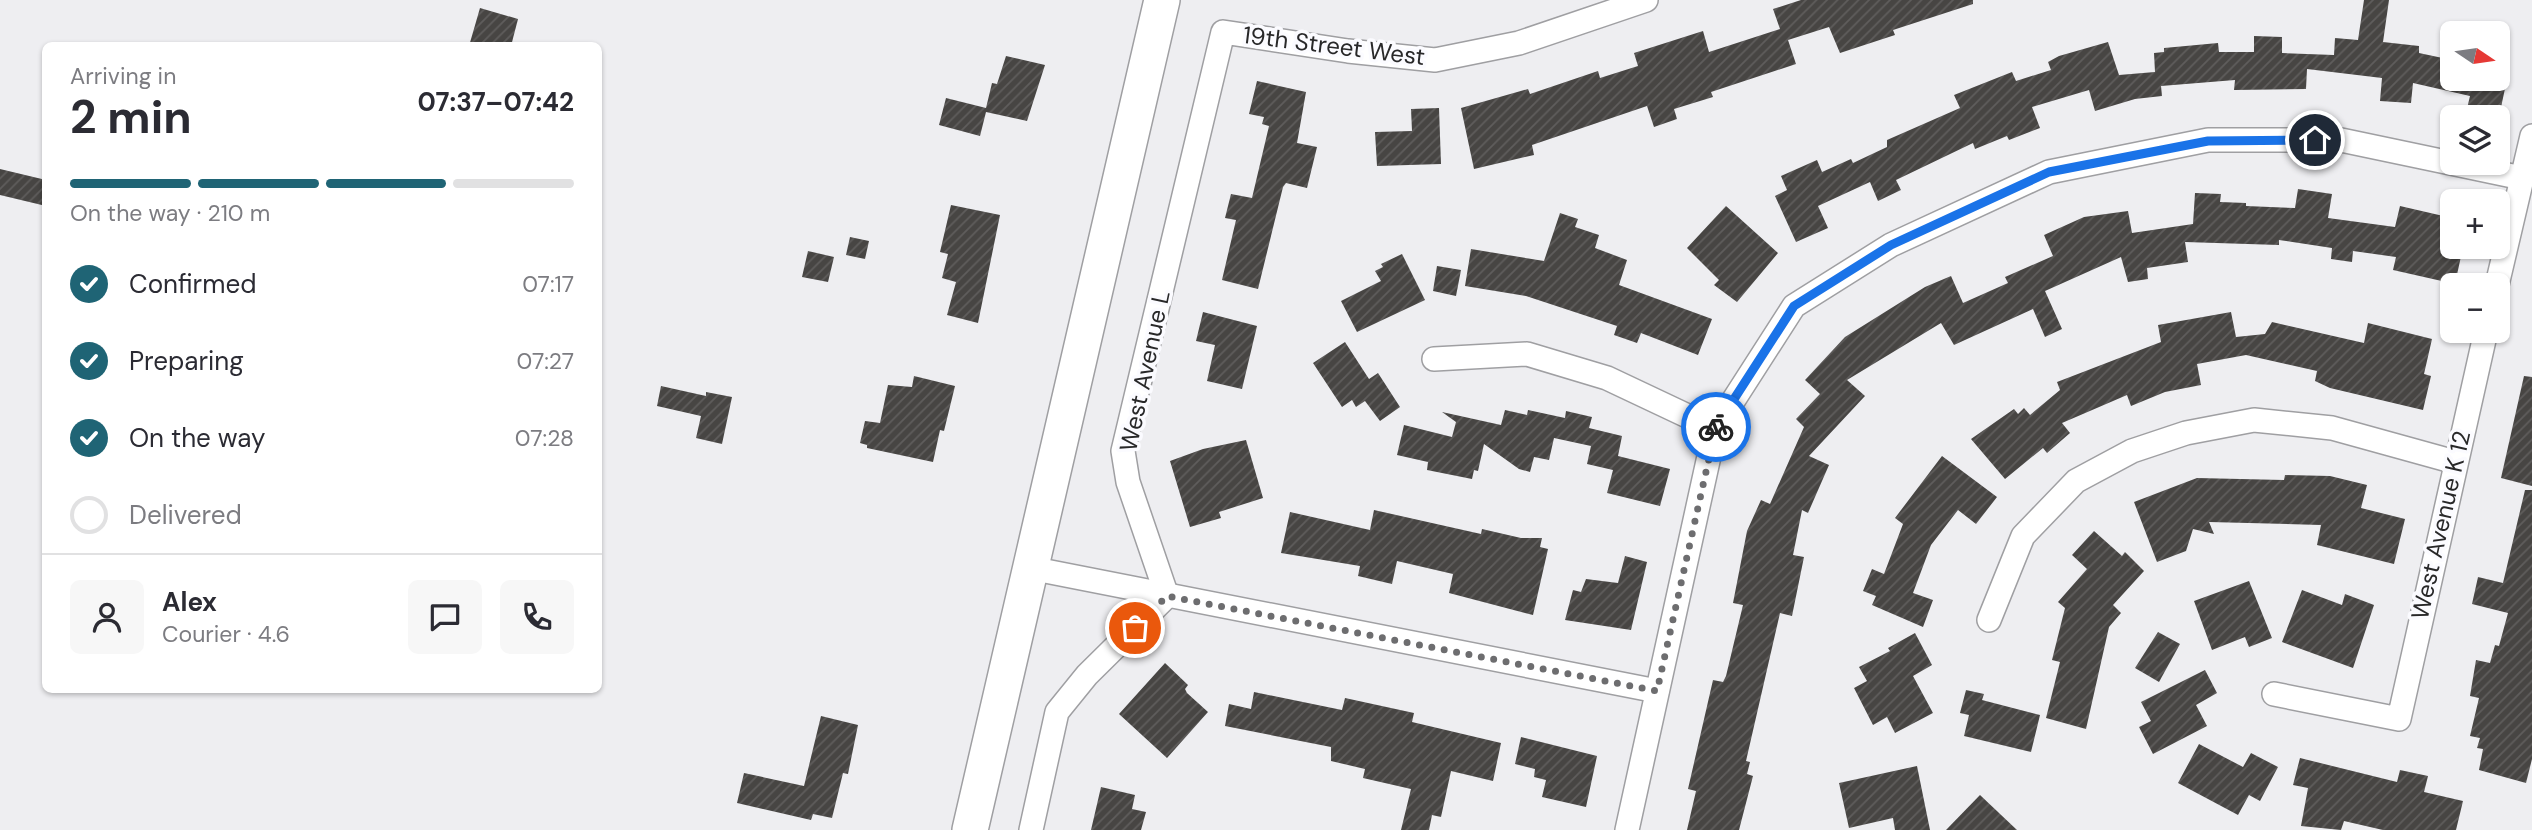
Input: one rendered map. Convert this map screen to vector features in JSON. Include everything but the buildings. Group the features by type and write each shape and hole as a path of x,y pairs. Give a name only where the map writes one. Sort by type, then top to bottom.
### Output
{"main road":[{"path":"970,830 1162,0"}],"street":[{"name":"19th Street West","path":"1223,32 1348,51 1435,60 1520,43 1646,0"},
{"name":"West Avenue L","path":"1167,596 1128,482 1123,451 1223,32"},
{"path":"2500,273 2532,136"},
{"path":"1627,830 1715,429 1794,306 1891,245 2049,172 2208,141 2341,140 2522,178"},
{"name":"West Avenue K 12","path":"2274,694 2399,719 2483,343"},
{"path":"1433,359 1527,354 1607,378 1715,429"},
{"path":"1989,620 2023,536 2076,481 2132,451 2186,433 2254,420 2332,428 2455,462"},
{"path":"1030,568 1657,691"},
{"path":"1031,830 1057,712 1087,676 1167,596"}],"way so far":[{"path":"1135,628 1167,596 1657,691 1716,427"}],"route":[{"path":"1716,427 1794,306 1891,245 2049,172 2208,141 2315,140"}]}
